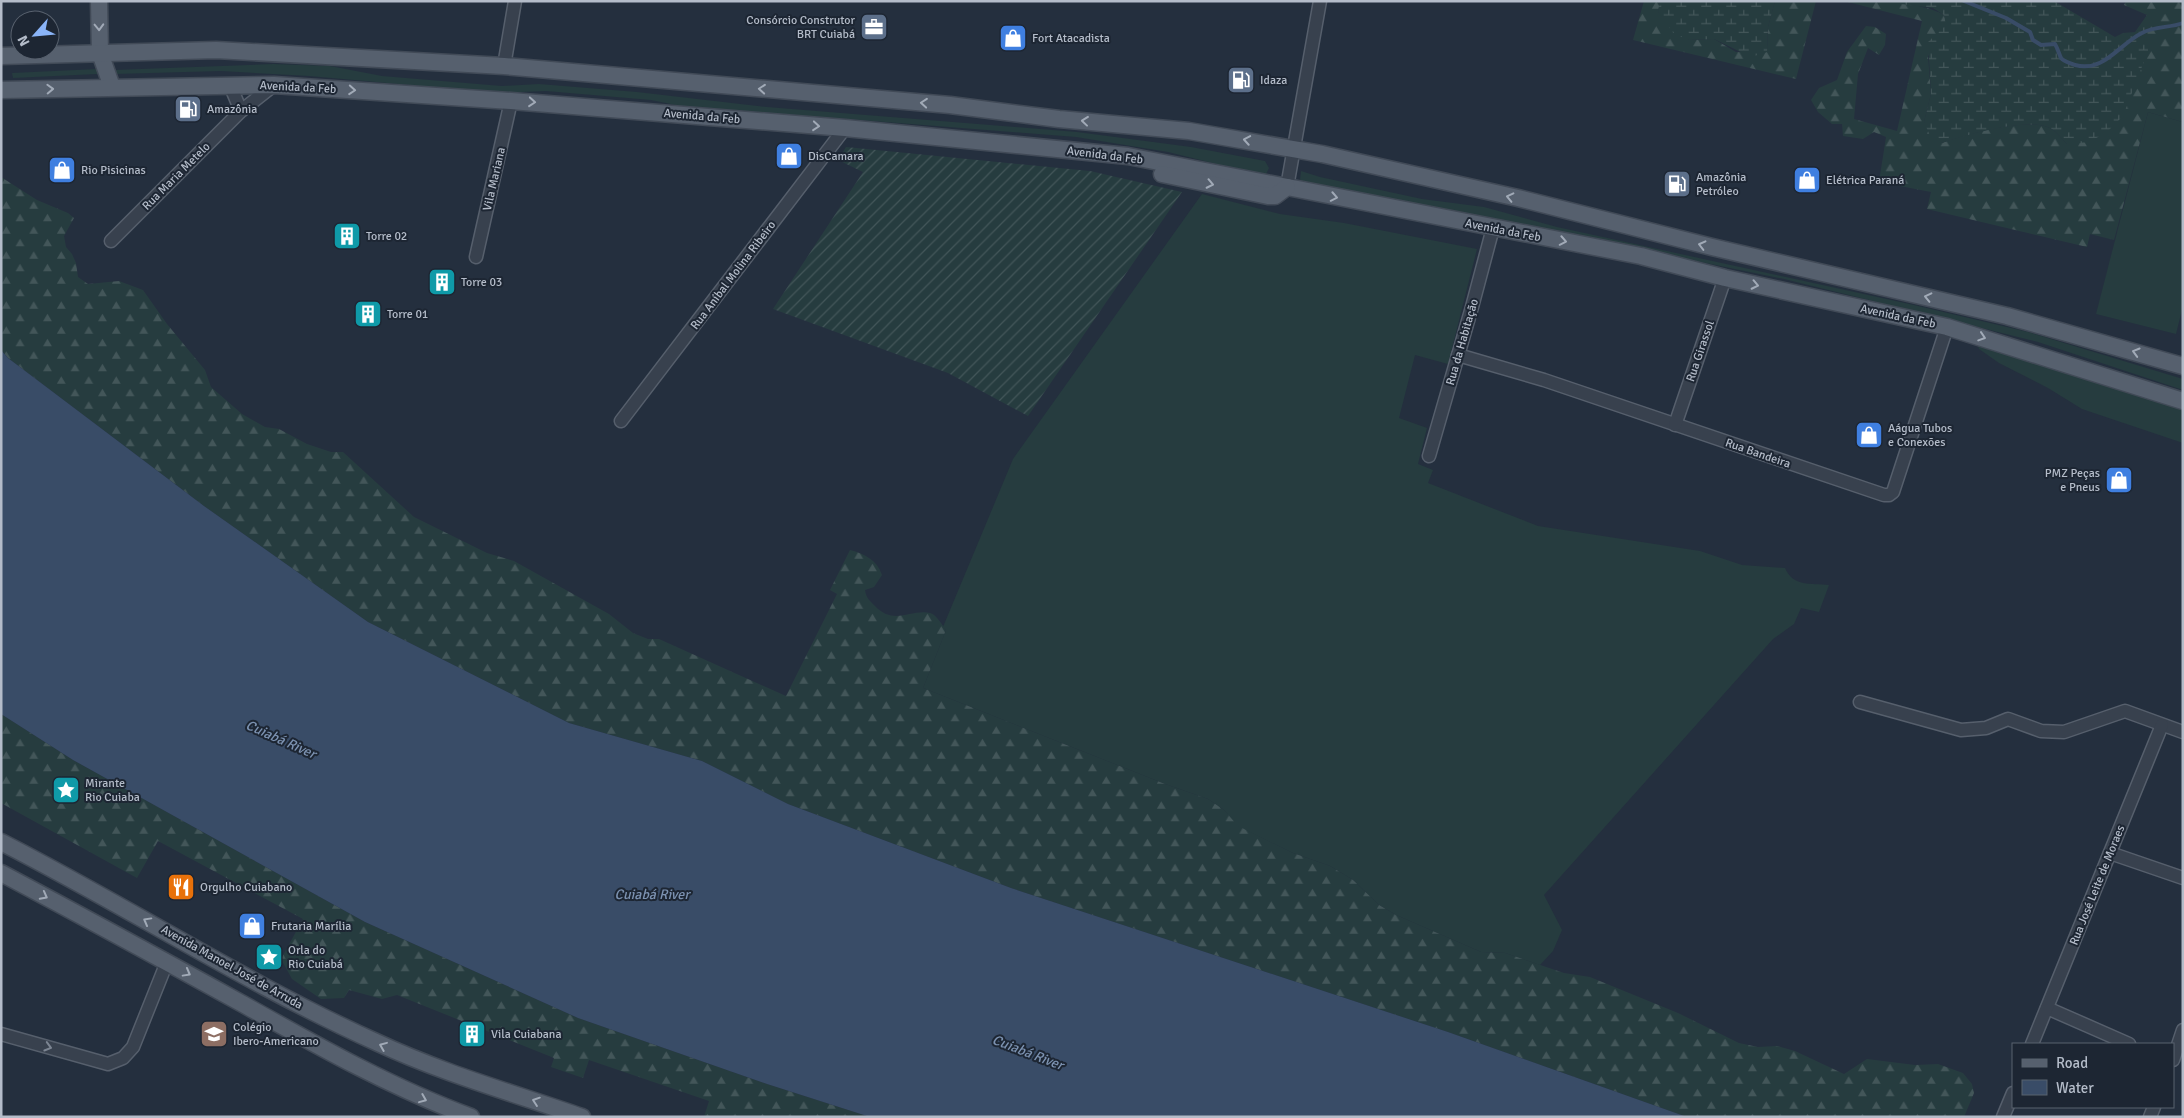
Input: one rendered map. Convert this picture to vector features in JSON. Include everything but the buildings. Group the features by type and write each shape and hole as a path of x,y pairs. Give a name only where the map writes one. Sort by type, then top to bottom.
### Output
{"main road":[{"path":"99,1 100,52 112,87"},
{"name":"Avenida da Feb","path":"4,55 216,50 504,66 950,105 1059,119 1189,130 1295,148 1518,198 1712,247 2007,316 2183,366"},
{"name":"Avenida da Feb","path":"1,90 274,85 511,100 845,128 1077,152 1122,165 1268,196 1275,196 1287,187 1641,256 1725,278 1946,327 2183,401"},
{"name":"Avenida Manoel José de Arruda","path":"1,842 254,981 376,1042 423,1062 582,1117"},
{"path":"1,873 167,962 327,1052 413,1095 471,1117"}],"street":[{"path":"504,66 515,1"},
{"path":"1287,187 1320,1"},
{"path":"230,85 241,111"},
{"name":"Rua Maria Metelo","path":"111,241 241,111 274,85"},
{"name":"Vila Mariana","path":"476,257 511,100"},
{"name":"Rua Aníbal Molina Ribeiro","path":"621,421 845,128"},
{"name":"Rua da Habitação","path":"1429,456 1493,228"},
{"name":"Rua Girassol","path":"1675,425 1725,278"},
{"name":"Rua Bandeira","path":"1458,355 1544,380 1884,495 1889,495 1893,492 1946,327"},
{"path":"1860,702 1961,730 1986,728 2008,719 2040,731 2064,732 2126,711 2183,732"},
{"name":"Rua José Leite de Moraes","path":"2032,1043 2162,725"},
{"path":"2110,853 2183,878"},
{"path":"1,1034 108,1064 123,1058 133,1047 167,962"},
{"path":"2047,1008 2127,1043"},
{"path":"2174,1058 2183,1030"},
{"path":"2003,1117 2012,1095"}],"green space":[{"path":"1644,1 1660,1 1658,12 1689,40 1714,39 1736,52 1767,52 1768,27 1775,1 1816,1 1796,79 1633,40"},
{"path":"1660,1 1775,1 1768,27 1767,52 1751,57 1714,39 1689,40 1674,34 1658,12"},
{"path":"1844,1 1909,4 1934,10 1944,15 1947,25 1928,56 1931,94 1924,122 1942,143 1980,131 2027,124 2050,128 2067,144 2147,15 2124,5 2126,1 2183,1 2183,122 2148,112 2114,240 2090,234 2087,247 1927,209 1931,192 1879,182 1886,137 1874,132 1863,139 1843,136 1842,124 1832,124 1818,112 1811,100 1819,88 1837,80 1847,52 1866,26 1875,27 1886,34 1885,45 1879,55 1868,48 1858,74 1854,119 1897,131 1922,21"},
{"path":"1877,1 2054,1 2115,37 2123,33 2135,32 2147,15 2148,51 2123,116 2107,132 2089,142 2067,144 2050,128 2040,125 2027,125 1996,128 1942,143 1931,138 1924,122 1931,94 1928,42 1946,25 1944,15 1933,8"},
{"path":"273,64 330,66 382,76 502,86 539,84 637,92 767,107 1077,132 1191,147 1265,161 1269,168 1266,174 1261,175 1168,152 1076,137 681,106 651,100 546,91 499,93 309,76 221,71 115,74 114,70"},
{"path":"97,69 97,74 13,78 12,73"},
{"path":"2148,112 2183,122 2183,306 2176,334 2096,314"},
{"path":"846,147 1090,171 1182,192 1028,416 948,373 773,309 863,172 838,160"},
{"path":"1301,171 1320,177 1422,199 1484,207 1557,227 1914,305 2028,332 2183,379 2183,390 2038,342 1784,279 1343,189 1304,184 1300,180"},
{"path":"1,177 37,200 68,213 74,218 64,236 66,247 76,263 78,277 88,284 119,281 143,290 167,324 205,370 211,387 242,414 265,427 279,429 307,444 331,452 343,452 414,517 487,553 514,561 609,614 633,633 648,639 659,639 786,696 837,594 830,590 850,550 874,562 880,570 882,575 874,587 865,590 870,601 882,612 895,616 923,612 930,613 937,618 946,630 923,688 1165,784 1208,799 1224,810 1238,826 1293,853 1330,866 1353,880 1379,905 1396,915 1481,952 1505,953 1564,973 1590,977 1678,1013 1739,1043 1758,1047 1777,1046 1795,1051 1844,1074 1867,1059 1915,1065 1938,1064 1963,1073 1972,1084 1974,1093 1964,1117 1687,1117 1448,1032 1011,888 788,804 702,761 569,723 368,622 204,506 8,358 1,350"},
{"path":"1202,194 1280,214 1344,223 1477,249 1448,364 1415,355 1399,418 1427,428 1418,464 1433,470 1428,483 1538,526 1700,551 1742,565 1785,568 1788,574 1803,583 1829,585 1819,612 1801,608 1794,624 1773,639 1544,895 1562,930 1553,951 1540,965 1505,953 1481,952 1396,915 1379,905 1353,880 1330,866 1293,853 1237,826 1224,810 1208,799 1165,784 923,688 946,630 943,627 1013,459"},
{"path":"1977,343 2183,409 2183,443 2082,409 2048,388 1999,363 1979,349"},
{"path":"1,714 73,760 365,922 578,1018 767,1084 870,1117 704,1117 709,1101 589,1060 583,1078 551,1067 554,1058 397,995 382,999 349,990 344,998 321,999 292,979 281,959 303,919 158,841 137,878 1,803"}],"water":[{"name":"Cuiabá River","path":"1,350 8,358 204,506 368,622 569,723 702,761 788,804 1011,888 1448,1032 1687,1117 870,1117 767,1084 578,1018 365,922 73,760 1,714"}],"waterway":[{"path":"1964,1 2006,18 2030,32 2033,40 2041,45 2055,44 2061,58 2075,65 2094,65 2111,56 2134,38 2147,31 2183,23"}],"place":[{"name":"Consórcio Construtor BRT Cuiabá","path":"874,27"},
{"name":"Fort Atacadista","path":"1013,38"},
{"name":"Idaza","path":"1241,80"},
{"name":"Amazônia","path":"188,109"},
{"name":"DisCamara","path":"789,156"},
{"name":"Rio Pisicinas","path":"62,170"},
{"name":"Elétrica Paraná","path":"1807,180"},
{"name":"Amazônia Petróleo","path":"1677,184"},
{"name":"Torre 02","path":"347,236"},
{"name":"Torre 03","path":"442,282"},
{"name":"Torre 01","path":"368,314"},
{"name":"Aágua Tubos e Conexões","path":"1869,435"},
{"name":"PMZ Peças e Pneus","path":"2119,480"},
{"name":"Mirante Rio Cuiaba","path":"66,790"},
{"name":"Orgulho Cuiabano","path":"181,887"},
{"name":"Frutaria Marília","path":"252,926"},
{"name":"Orla do Rio Cuiabá","path":"269,957"},
{"name":"Colégio Ibero-Americano","path":"214,1034"},
{"name":"Vila Cuiabana","path":"472,1034"}]}
